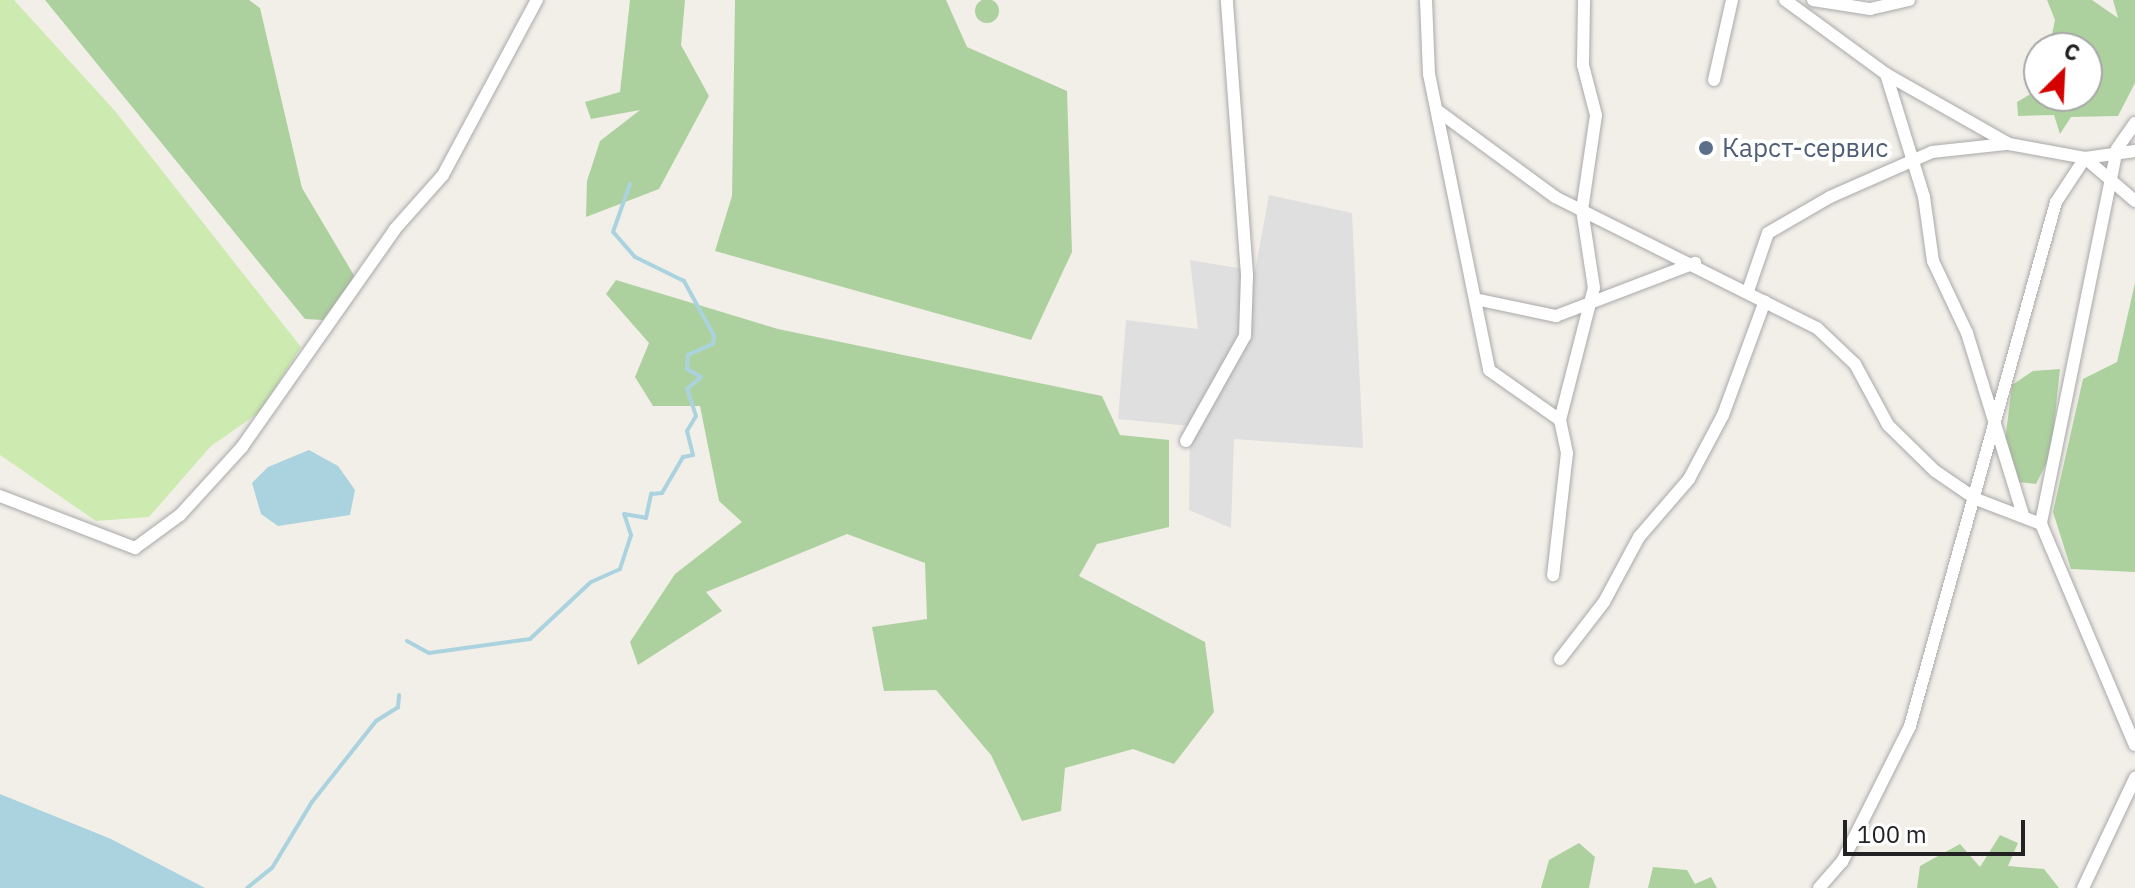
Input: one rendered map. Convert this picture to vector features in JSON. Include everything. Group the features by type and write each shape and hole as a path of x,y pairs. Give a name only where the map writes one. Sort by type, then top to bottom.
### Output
{"street":[{"path":"0,496 135,548 180,515 242,447 395,229 443,175 537,0"},
{"path":"1186,441 1245,336 1247,275 1227,0"},
{"path":"1426,0 1438,111 1489,370 1560,420"},
{"path":"1553,575 1567,453 1560,420 1594,288 1582,210 1596,115 1583,65 1584,0"},
{"path":"1714,80 1732,0"},
{"path":"1785,0 1886,74 2009,144"},
{"path":"1813,0 1870,9 1909,0"},
{"path":"1886,74 1915,161 1933,261 1967,333 2023,515"},
{"path":"1438,111 1521,176 1582,210 1748,291 1837,344 1888,425 1976,499 2041,524"},
{"path":"2135,123 2117,149 2114,184 2041,524 2135,745"},
{"path":"1748,291 1768,233 1932,152 2009,144 2085,158 2117,149 2135,151"},
{"path":"2085,158 2135,201"},
{"path":"1819,888 1842,862 1910,726 1976,499 2056,202 2085,158"},
{"path":"1475,299 1556,316 1587,308 1634,281 1695,263"},
{"path":"1560,659 1604,602 1639,537 1689,479 1723,415 1765,301"},
{"path":"2083,888 2135,778"}],"shaded area":[{"path":"1269,195 1352,213 1363,448 1234,439 1231,528 1189,510 1190,426 1118,419 1126,320 1198,329 1190,260 1255,271"}],"green space":[{"path":"987,-1 998,6 999,11 992,22 987,23 976,16 975,11 982,0"},
{"path":"0,0 14,0 115,111 301,347 260,412 211,446 149,517 96,521 0,455"},
{"path":"45,0 249,0 260,8 302,188 355,277 323,320 305,319"},
{"path":"630,0 685,0 681,45 709,96 659,189 586,217 587,181 600,141 640,110 591,119 585,102 620,92"},
{"path":"735,0 946,0 967,47 1067,91 1072,252 1031,340 715,251 732,196"},
{"path":"2047,0 2092,0 2118,18 2113,0 2135,0 2135,83 2118,116 2071,117 2060,134 2054,115 2018,116 2017,102 2023,98 2023,112 2103,112 2103,32 2052,32 2055,20"},
{"path":"616,280 778,329 1102,396 1120,435 1169,440 1169,527 1097,544 1079,576 1205,642 1214,712 1174,764 1133,749 1065,768 1061,811 1022,821 991,755 936,690 884,691 872,627 927,619 925,563 847,534 706,592 722,611 638,665 630,642 675,574 742,522 719,501 700,406 653,406 635,377 649,343 606,294"},
{"path":"2135,283 2135,572 2071,569 2053,512 2083,379 2117,362"},
{"path":"2060,369 2051,454 2036,484 2018,482 2005,441 2012,385 2033,371"},
{"path":"2000,835 2018,843 2008,866 2044,869 2059,888 1917,888 1920,866 1960,844 1980,867"},
{"path":"1579,843 1595,857 1589,888 1541,888 1549,860"},
{"path":"1653,867 1687,870 1695,884 1711,877 1717,888 1648,888"}],"water":[{"path":"309,450 338,466 355,490 350,515 278,526 261,514 252,483 268,467"},
{"path":"0,794 111,839 205,888 0,888"}],"waterway":[{"path":"407,641 429,653 530,639 591,582 620,569 631,535 624,514 646,518 651,494 662,493 683,457 693,455 687,431 696,416 687,389 701,377 687,369 688,355 713,344 714,336 684,281 635,257 613,232 630,184"},
{"path":"247,888 272,868 312,802 376,721 398,707 399,695"}],"place":[{"name":"Карст-сервис","path":"1706,148"}]}
